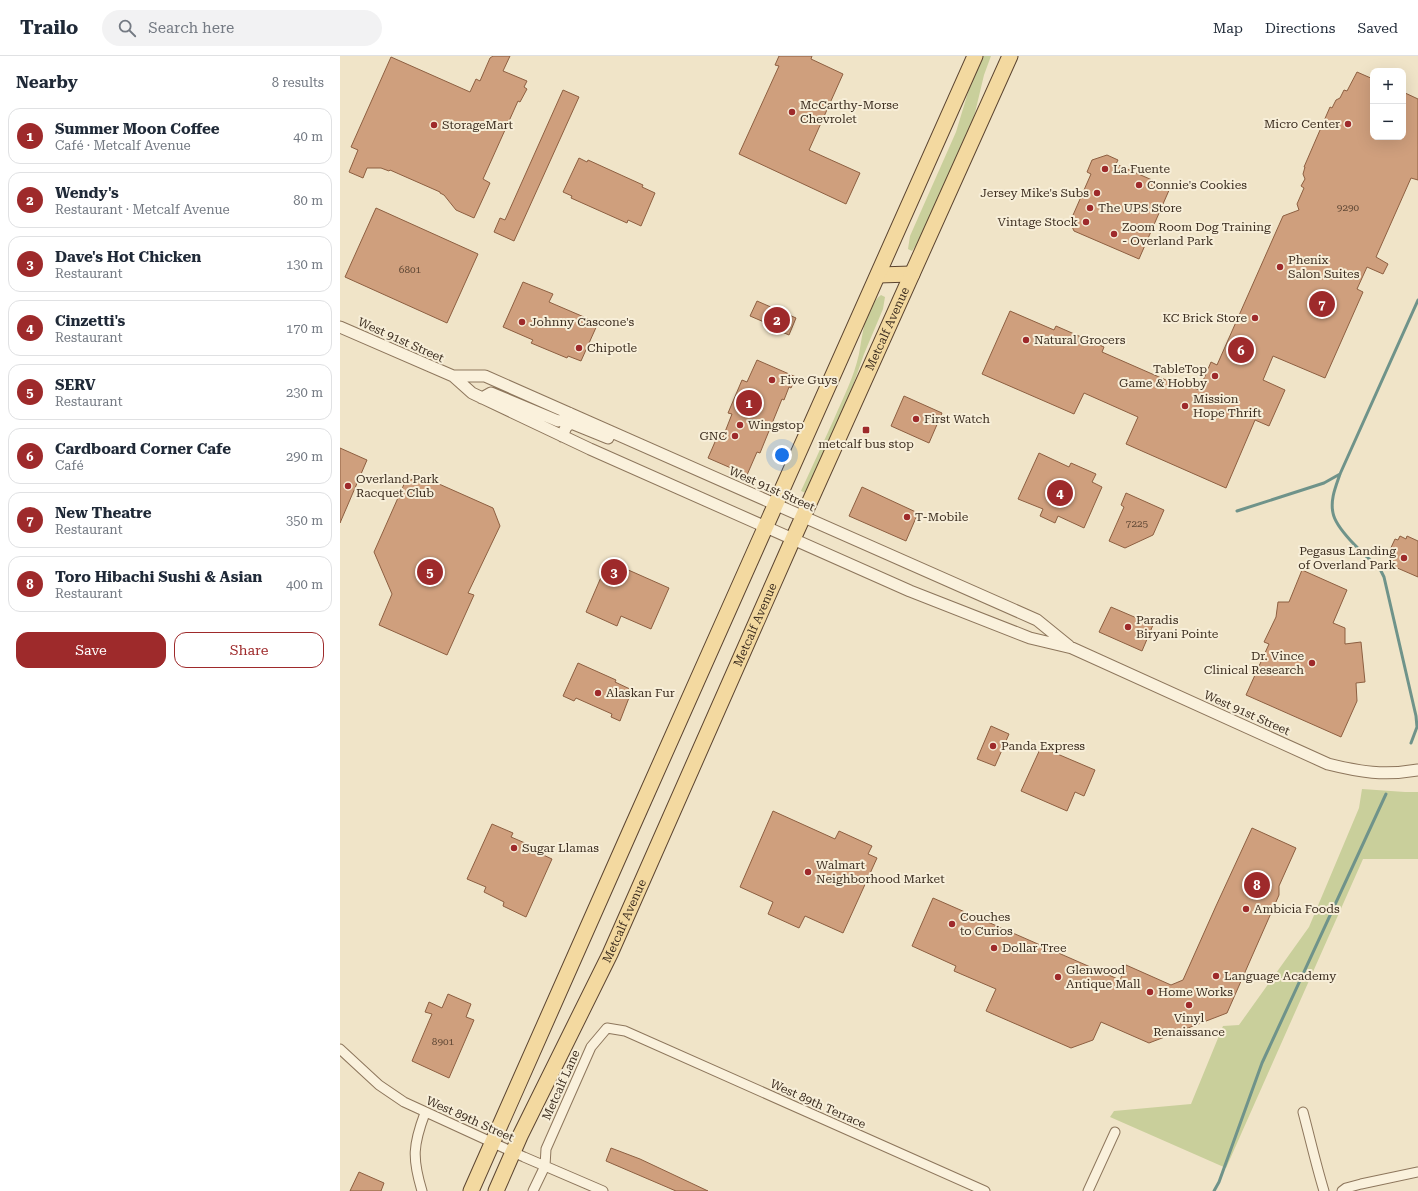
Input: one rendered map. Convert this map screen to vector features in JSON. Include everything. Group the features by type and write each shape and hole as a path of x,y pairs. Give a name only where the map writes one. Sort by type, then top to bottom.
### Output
{"main road":[{"path":"472,1191 492,1142 975,56"},
{"name":"Metcalf Avenue","path":"496,1191 513,1152 610,954 793,539 1010,56"},
{"path":"878,275 912,274"},
{"path":"878,275 905,288"}],"street":[{"name":"West 91st Street","path":"340,327 453,376 472,393 562,436 910,591 1030,638 1072,648 1328,764 1353,770 1378,773 1418,770"},
{"name":"West 91st Street","path":"453,376 485,376 747,491 775,505 1038,620 1072,648"},
{"path":"482,398 491,393 558,421 566,420 569,413"},
{"path":"562,436 566,427 571,423 615,442 632,441"},
{"name":"Metcalf Lane","path":"533,1191 545,1166 546,1149 591,1047 607,1028 625,1031 642,1038"},
{"name":"West 89th Terrace","path":"642,1038 985,1191"},
{"name":"West 89th Street","path":"340,1049 379,1085 404,1102 425,1113 604,1191"},
{"path":"1303,1112 1324,1191"},
{"path":"422,1191 415,1162 415,1144 425,1113"},
{"path":"1088,1191 1115,1132"},
{"path":"1342,1191 1346,1188 1361,1184 1418,1172"}],"green space":[{"path":"983,56 991,56 984,75 974,117 919,241 912,251 908,249 910,236 956,132 969,89"},
{"path":"881,295 885,297 883,309 864,354 843,414 806,493 801,491 845,395 854,371 868,314 875,300"},
{"path":"1362,789 1418,792 1418,859 1363,859 1226,1168 1110,1117 1114,1111 1191,1104 1223,1026 1239,1025 1309,927 1359,808"}],"building":[{"name":"StorageMart","path":"493,56 510,56 503,71 527,81 524,87 527,89 520,102 518,101 483,179 490,183 474,218 456,210 440,192 390,170 381,168 367,168 363,178 349,172 358,150 351,147 391,57 470,92 476,79 480,81 490,58"},
{"name":"McCarthy-Morse Chevrolet","path":"779,56 812,56 811,59 843,74 809,150 860,173 846,204 739,154 779,66 775,65"},
{"path":"1357,72 1370,78 1370,140 1406,140 1406,93 1418,99 1418,180 1411,178 1376,257 1388,264 1383,274 1367,267 1357,289 1363,292 1325,378 1273,356 1263,380 1285,390 1269,426 1255,420 1226,488 1126,444 1138,417 1084,393 1074,414 982,374 1010,311 1054,330 1056,326 1104,347 1102,352 1175,384 1177,380 1199,390 1211,362 1217,365 1283,216 1299,210 1297,204 1304,188 1301,186 1305,179 1303,174 1304,167 1330,107 1332,108 1344,90 1347,91"},
{"name":"StorageMart","path":"563,90 579,97 514,241 494,232 500,218 505,220"},
{"path":"1107,155 1118,160 1116,164 1170,188 1139,259 1074,231 1070,222 1091,174 1087,172 1092,160"},
{"path":"579,158 587,162 588,160 643,185 642,187 655,193 641,226 628,220 627,223 571,198 572,196 563,192"},
{"path":"376,208 478,254 447,323 345,277"},
{"path":"523,282 553,294 549,302 598,323 581,361 568,356 567,358 531,343 533,340 503,327"},
{"path":"757,301 796,318 789,335 763,324 764,322 750,316"},
{"path":"757,360 796,377 791,388 789,387 784,400 782,399 760,453 757,452 747,475 708,458 718,435 723,437 732,414 728,413 742,380 747,382"},
{"name":"First Watch","path":"904,396 942,413 929,443 891,426"},
{"name":"Overland Park Racquet Club","path":"340,448 367,460 340,523"},
{"path":"1039,453 1069,467 1071,463 1096,474 1092,482 1102,487 1084,528 1058,516 1055,523 1040,516 1043,509 1018,499"},
{"path":"421,476 493,508 500,526 468,593 474,595 447,655 379,625 392,594 374,552 405,482"},
{"path":"862,487 918,513 906,541 849,516"},
{"path":"1126,493 1164,510 1153,535 1125,548 1109,541 1124,507 1121,505"},
{"name":"Pegasus Landing of Overland Park","path":"1400,536 1406,539 1407,536 1418,541 1418,577 1395,567 1396,563 1389,560 1391,556 1388,554 1395,539 1398,540"},
{"path":"608,561 669,588 651,629 621,616 617,626 586,612"},
{"name":"Dr. Vince Clinical Research","path":"1302,570 1347,590 1333,623 1345,628 1345,644 1361,642 1365,682 1356,683 1357,701 1341,737 1246,695 1269,644 1264,642 1276,617 1278,602 1289,602"},
{"path":"1111,607 1153,625 1142,651 1099,632"},
{"name":"Alaskan Fur","path":"578,663 616,680 615,682 632,690 620,721 611,717 612,714 576,698 574,701 563,696"},
{"name":"Panda Express","path":"991,726 1009,734 995,766 977,759"},
{"path":"1041,747 1095,770 1084,796 1075,792 1067,811 1021,791"},
{"name":"Walmart Neighborhood Market","path":"773,811 835,839 839,831 872,846 868,854 877,858 843,933 805,916 799,928 768,914 773,902 740,887"},
{"path":"492,824 513,833 511,837 532,846 530,849 552,859 526,917 503,906 504,902 484,892 486,887 467,879"},
{"path":"1252,828 1296,848 1279,886 1279,895 1227,1013 1149,1043 1101,1022 1093,1040 1071,1048 986,1011 996,989 954,971 956,966 912,946 933,898 1120,980 1126,965 1171,985 1183,980"},
{"path":"448,994 471,1004 466,1017 474,1020 449,1078 412,1061 432,1014 425,1012 429,1002 442,1008"},
{"path":"611,1148 640,1159 708,1191 676,1191 606,1161"},
{"path":"359,1172 384,1183 381,1191 350,1191"}],"waterway":[{"path":"1411,743 1417,727 1416,716 1384,577 1380,569 1353,543 1335,520 1332,503 1340,474 1418,300"},
{"path":"1237,511 1324,483 1340,474"},
{"path":"1214,1191 1219,1182 1262,1063 1386,794"}],"place":[{"name":"McCarthy-Morse Chevrolet","path":"792,112"},
{"name":"Micro Center","path":"1348,124"},
{"name":"StorageMart","path":"434,125"},
{"name":"La Fuente","path":"1105,169"},
{"name":"Connie's Cookies","path":"1139,185"},
{"name":"Jersey Mike's Subs","path":"1097,193"},
{"name":"The UPS Store","path":"1090,208"},
{"name":"Vintage Stock","path":"1086,222"},
{"name":"Zoom Room Dog Training - Overland Park","path":"1114,234"},
{"name":"Phenix Salon Suites","path":"1280,267"},
{"name":"New Theatre","path":"1322,304"},
{"name":"KC Brick Store","path":"1255,318"},
{"name":"Wendy's","path":"777,320"},
{"name":"Johnny Cascone's","path":"522,322"},
{"name":"Natural Grocers","path":"1026,340"},
{"name":"Chipotle","path":"579,348"},
{"name":"Cardboard Corner Cafe","path":"1241,350"},
{"name":"TableTop Game & Hobby","path":"1215,376"},
{"name":"Five Guys","path":"772,380"},
{"name":"Summer Moon Coffee","path":"749,403"},
{"name":"Mission Hope Thrift","path":"1185,406"},
{"name":"First Watch","path":"916,419"},
{"name":"Wingstop","path":"740,425"},
{"name":"metcalf bus stop","path":"866,430"},
{"name":"GNC","path":"735,436"},
{"name":"Overland Park Racquet Club","path":"348,486"},
{"name":"Cinzetti's","path":"1060,493"},
{"name":"T-Mobile","path":"907,517"},
{"name":"Pegasus Landing of Overland Park","path":"1404,558"},
{"name":"SERV","path":"430,572"},
{"name":"Dave's Hot Chicken","path":"614,572"},
{"name":"Paradis Biryani Pointe","path":"1128,627"},
{"name":"Dr. Vince Clinical Research","path":"1312,663"},
{"name":"Alaskan Fur","path":"598,693"},
{"name":"Panda Express","path":"993,746"},
{"name":"Sugar Llamas","path":"514,848"},
{"name":"Walmart Neighborhood Market","path":"808,872"},
{"name":"Toro Hibachi Sushi & Asian","path":"1257,885"},
{"name":"Ambicia Foods","path":"1246,909"},
{"name":"Couches to Curios","path":"952,924"},
{"name":"Dollar Tree","path":"994,948"},
{"name":"Language Academy","path":"1216,976"},
{"name":"Glenwood Antique Mall","path":"1058,977"},
{"name":"Home Works","path":"1150,992"},
{"name":"Vinyl Renaissance","path":"1189,1005"}]}
